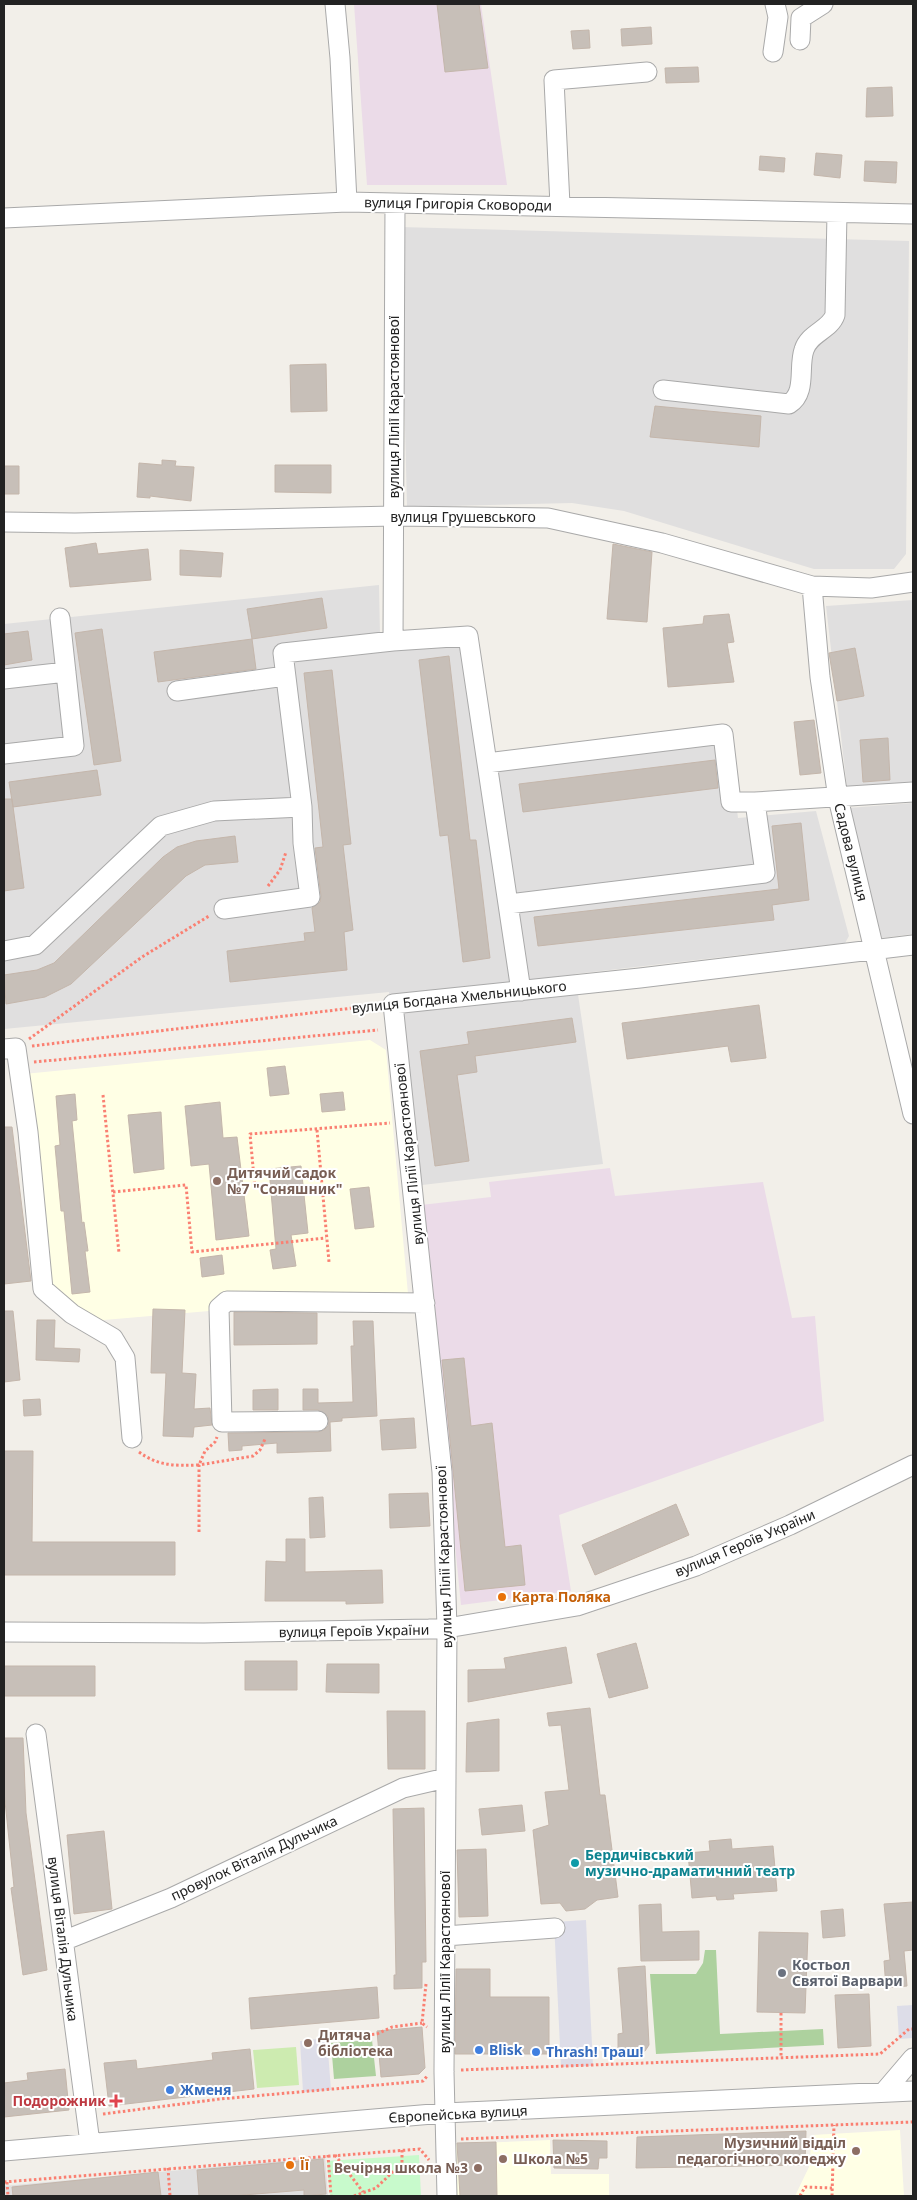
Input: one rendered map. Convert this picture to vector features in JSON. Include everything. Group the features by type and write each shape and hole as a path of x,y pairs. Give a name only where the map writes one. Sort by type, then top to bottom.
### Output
{"street":[{"path":"335,4 340,58 347,202"},
{"path":"773,52 778,17 775,4"},
{"path":"800,40 801,18 823,4"},
{"path":"560,205 554,80 647,72"},
{"name":"вулиця Григорія Сковороди","path":"4,218 347,202 560,205 666,210 913,214"},
{"name":"вулиця Лілії Карастоянової","path":"393,640 395,204"},
{"path":"663,390 789,404 793,402 799,391 804,350 811,338 833,320 835,315 837,213"},
{"name":"вулиця Грушевського","path":"4,522 75,523 394,516 548,518 662,543 812,586 871,588 910,580"},
{"name":"Садова вулиця","path":"812,586 820,677 838,798 913,1114"},
{"path":"4,754 74,746 60,618"},
{"path":"224,909 310,897 303,843 302,807 283,653 393,640 468,636 521,991"},
{"path":"4,679 66,672"},
{"path":"177,690 285,676"},
{"path":"487,763 723,734 731,802 838,798 913,792"},
{"path":"508,904 765,873 755,802"},
{"path":"4,951 35,945 161,826 214,811 302,807"},
{"name":"вулиця Богдана Хмельницького","path":"393,1004 521,991 913,945"},
{"name":"вулиця Лілії Карастоянової","path":"393,1004 442,1472 447,1628 444,2113 447,2196"},
{"path":"13,1053 28,1132 43,1289 72,1314 113,1338 125,1358 132,1438"},
{"path":"318,1421 222,1422 219,1308 227,1301 425,1302"},
{"name":"вулиця Героїв України","path":"4,1632 204,1633 447,1628 577,1606 696,1566 790,1525 913,1465"},
{"name":"вулиця Віталія Дульчика","path":"36,1734 90,2143"},
{"name":"провулок Віталія Дульчика","path":"64,1941 171,1898 403,1788 446,1778"},
{"path":"445,1936 555,1928"},
{"path":"884,2092 913,2058"},
{"name":"Європейська вулиця","path":"4,2151 444,2113 913,2090"}],"path":[{"path":"263,890 276,878 289,843"},
{"path":"13,1053 142,957 210,915 224,909"},
{"name":"вулиця Богдана Хмельницького","path":"13,1053 393,1004"},
{"path":"13,1053 131,1054 396,1028"},
{"path":"103,1095 119,1253"},
{"path":"255,1189 250,1134 405,1122"},
{"path":"317,1130 329,1262"},
{"path":"113,1192 186,1185 192,1252 326,1238"},
{"path":"199,1532 199,1464 206,1451 214,1442 222,1422"},
{"path":"132,1438 138,1451 149,1460 175,1466 199,1464 253,1456 260,1450 264,1442 268,1422"},
{"path":"781,2013 781,2058"},
{"path":"327,2038 376,2034 392,2027 422,2023"},
{"path":"456,2070 880,2054 909,2029 913,2029"},
{"path":"100,2114 220,2099 423,2082 429,2073"},
{"path":"455,2141 913,2122"},
{"path":"832,2196 834,2125"},
{"path":"8,2196 5,2182 335,2154 420,2149 429,2160 430,2169"},
{"path":"354,2196 376,2188 402,2163 402,2150"},
{"path":"335,2154 363,2192"},
{"path":"328,2155 331,2196"},
{"path":"168,2168 170,2196"},
{"path":"800,2196 805,2187 832,2188"}],"shaded area":[{"path":"354,4 481,4 507,185 367,185"},
{"path":"400,227 909,241 906,554 894,569 814,569 624,511 572,503 407,507"},
{"path":"379,585 380,635 468,629 481,761 727,730 738,818 816,811 849,936 845,943 575,974 603,1164 405,1187 389,992 4,1029 4,624"},
{"path":"913,600 913,784 847,788 826,606"},
{"path":"913,803 913,934 882,938 848,808"},
{"name":"Дитячий садок №7 \"Соняшник\"","path":"370,1040 386,1050 408,1294 92,1321 47,1288 24,1074"},
{"path":"610,1168 615,1196 763,1182 792,1318 815,1316 824,1421 559,1515 571,1591 461,1605 421,1205 491,1197 489,1182"},
{"path":"586,1920 593,2066 561,2067 554,1922"},
{"path":"913,2005 913,2038 899,2039 897,2006"},
{"path":"327,2038 331,2090 303,2092 300,2041"},
{"name":"Музичний відділ педагогічного коледжу","path":"900,2130 904,2196 795,2196 809,2167 812,2135"},
{"name":"Школа №5","path":"550,2140 551,2174 609,2174 609,2196 457,2196 454,2144"},
{"path":"325,2157 328,2196 4,2196 4,2186"}],"green space":[{"path":"705,1950 716,1950 720,2034 823,2029 824,2045 656,2054 650,1974 696,1974 703,1963"},
{"path":"372,2040 376,2076 334,2079 331,2043"},
{"path":"296,2047 299,2085 257,2088 253,2050"},
{"path":"419,2155 421,2196 330,2196 327,2161"}],"building":[{"path":"437,4 479,4 488,68 445,72"},
{"path":"651,27 652,44 622,46 621,29"},
{"path":"589,30 590,48 573,49 571,31"},
{"path":"698,67 699,82 666,83 665,68"},
{"path":"892,87 893,116 866,117 867,88"},
{"path":"816,153 842,155 840,178 814,175"},
{"path":"760,156 785,158 784,172 759,170"},
{"path":"865,161 897,162 896,183 864,181"},
{"path":"326,364 327,411 291,412 290,365"},
{"path":"655,406 761,416 759,447 650,437"},
{"path":"162,460 176,461 175,466 194,467 191,501 150,496 150,498 137,497 139,463 162,465"},
{"path":"275,465 331,465 331,493 275,492"},
{"path":"4,466 19,466 19,494 4,494"},
{"path":"96,543 98,554 148,549 151,580 70,587 65,548"},
{"path":"613,544 652,552 647,622 607,619"},
{"path":"180,550 223,553 221,577 180,575"},
{"path":"322,598 327,628 252,639 247,609"},
{"path":"729,614 734,642 727,643 734,682 668,687 663,628 703,624 704,616"},
{"path":"102,629 121,761 94,765 75,633"},
{"path":"28,631 32,660 4,665 4,634"},
{"path":"252,639 256,669 158,682 154,652"},
{"path":"855,648 864,696 837,701 829,653"},
{"path":"449,656 470,840 476,840 490,958 463,962 448,835 440,836 419,660"},
{"path":"332,670 351,844 343,845 353,930 344,932 347,970 230,982 227,951 305,941 304,933 315,932 312,908 320,902 321,896 315,848 323,847 304,673"},
{"path":"814,720 821,773 800,775 794,722"},
{"path":"888,738 890,780 863,782 860,740"},
{"path":"715,760 718,788 523,812 519,784"},
{"path":"97,770 101,795 13,807 9,782"},
{"path":"4,799 12,799 24,888 4,891"},
{"path":"801,823 809,900 772,905 774,920 538,946 534,917 779,889 772,826"},
{"path":"235,836 238,862 205,865 186,876 71,984 45,997 6,1004 4,975 37,970 54,963 163,857 177,847 196,841"},
{"path":"759,1005 766,1058 731,1062 728,1046 627,1059 622,1023"},
{"path":"572,1018 576,1042 475,1056 477,1072 457,1075 469,1161 435,1166 420,1051 469,1044 467,1032"},
{"path":"285,1066 289,1094 270,1096 267,1068"},
{"path":"343,1092 345,1110 322,1112 320,1094"},
{"path":"75,1094 77,1120 72,1121 82,1223 84,1222 88,1251 85,1251 90,1292 72,1294 64,1211 61,1211 55,1146 60,1145 56,1096"},
{"path":"220,1102 223,1138 237,1137 249,1236 216,1240 209,1164 191,1166 185,1106"},
{"path":"161,1112 164,1169 134,1173 128,1115"},
{"path":"4,1127 12,1127 31,1281 4,1284"},
{"path":"301,1166 308,1233 291,1235 296,1266 273,1269 270,1250 276,1249 269,1169"},
{"path":"369,1187 374,1227 355,1229 350,1189"},
{"path":"222,1255 224,1274 202,1277 200,1258"},
{"path":"153,1309 185,1310 182,1373 196,1374 194,1409 210,1408 212,1425 194,1427 193,1437 163,1436 166,1373 151,1373"},
{"path":"4,1311 13,1311 20,1380 4,1382"},
{"path":"234,1312 317,1313 317,1344 234,1345"},
{"path":"37,1320 55,1320 54,1348 80,1349 79,1362 36,1360"},
{"path":"353,1321 373,1321 377,1416 342,1418 342,1421 330,1422 331,1451 277,1453 277,1443 242,1446 242,1450 229,1451 228,1433 318,1432 324,1430 328,1426 328,1416 318,1410 303,1410 303,1389 318,1389 318,1403 353,1402 351,1346 354,1346"},
{"path":"464,1358 471,1426 492,1423 505,1547 521,1545 525,1585 465,1591 442,1360"},
{"path":"278,1389 278,1410 253,1410 253,1390"},
{"path":"40,1399 41,1415 24,1416 23,1400"},
{"path":"414,1418 416,1448 382,1450 380,1420"},
{"path":"4,1451 33,1451 32,1542 175,1542 175,1575 4,1575"},
{"path":"428,1493 430,1526 390,1528 389,1494"},
{"path":"323,1497 325,1537 310,1538 309,1498"},
{"path":"676,1504 689,1535 595,1575 582,1545"},
{"path":"286,1539 305,1539 305,1572 382,1570 383,1603 346,1604 346,1601 265,1601 266,1561 286,1562"},
{"path":"636,1643 648,1688 609,1698 597,1654"},
{"path":"566,1647 572,1683 468,1702 468,1670 506,1669 504,1658"},
{"path":"245,1661 297,1661 297,1690 245,1690"},
{"path":"327,1664 379,1664 379,1693 326,1692"},
{"path":"4,1666 95,1666 95,1696 4,1696"},
{"name":"Бердичівський музично-драматичний театр","path":"590,1708 600,1795 605,1795 618,1897 597,1900 585,1909 566,1911 560,1903 541,1904 533,1830 549,1825 545,1792 569,1790 561,1725 549,1726 547,1713"},
{"path":"387,1711 425,1711 425,1769 388,1769"},
{"path":"499,1719 499,1771 466,1772 467,1723"},
{"path":"4,1738 23,1738 26,1813 47,1970 23,1975 11,1888 14,1887 4,1792"},
{"path":"522,1805 525,1831 482,1835 479,1809"},
{"path":"424,1808 426,1962 422,1962 422,1988 394,1989 394,1975 396,1975 393,1809"},
{"path":"104,1831 112,1909 74,1914 67,1835"},
{"path":"731,1839 732,1849 773,1846 777,1891 733,1894 734,1899 717,1900 716,1896 692,1898 688,1853 710,1851 709,1841"},
{"path":"486,1849 488,1916 459,1917 457,1850"},
{"path":"913,1902 913,1950 904,1951 907,1986 886,1988 884,1961 890,1960 884,1904"},
{"path":"661,1904 662,1932 699,1931 699,1960 641,1961 639,1905"},
{"path":"843,1909 845,1936 823,1938 821,1911"},
{"name":"Костьол Святої Варвари","path":"759,1932 808,1933 805,2013 757,2012"},
{"path":"645,1966 649,2045 645,2051 627,2052 618,2048 618,2034 623,2033 618,1968"},
{"path":"456,1969 490,1969 490,1997 549,1997 549,2054 455,2054"},
{"path":"377,1987 379,2018 251,2029 249,1998"},
{"path":"869,1994 871,2046 838,2048 835,1995"},
{"path":"422,2027 425,2068 419,2074 381,2077 377,2031"},
{"path":"250,2049 254,2089 109,2106 104,2063 136,2060 137,2069 213,2060 212,2053"},
{"path":"65,2069 69,2110 4,2117 4,2083 28,2080 27,2073"},
{"path":"806,2131 805,2165 636,2168 637,2137"},
{"path":"553,2140 607,2141 607,2158 599,2158 598,2169 554,2168"},
{"path":"496,2142 497,2196 460,2196 457,2143"},
{"path":"323,2159 326,2194 304,2196 304,2190 232,2196 199,2196 197,2170"},
{"path":"158,2172 161,2196 13,2196 12,2187"}],"place":[{"name":"Дитячий садок №7 \"Соняшник\"","path":"217,1181"},
{"name":"Карта Поляка","path":"502,1597"},
{"name":"Бердичівський музично-драматичний театр","path":"575,1863"},
{"name":"Костьол Святої Варвари","path":"782,1973"},
{"name":"Дитяча бібліотека","path":"308,2043"},
{"name":"Blisk","path":"479,2050"},
{"name":"Thrash! Траш!","path":"536,2052"},
{"name":"Жменя","path":"170,2090"},
{"name":"Подорожник","path":"116,2101"},
{"name":"Музичний відділ педагогічного коледжу","path":"856,2151"},
{"name":"Школа №5","path":"503,2159"},
{"name":"Її","path":"290,2165"},
{"name":"Вечірня школа №3","path":"478,2168"}]}
